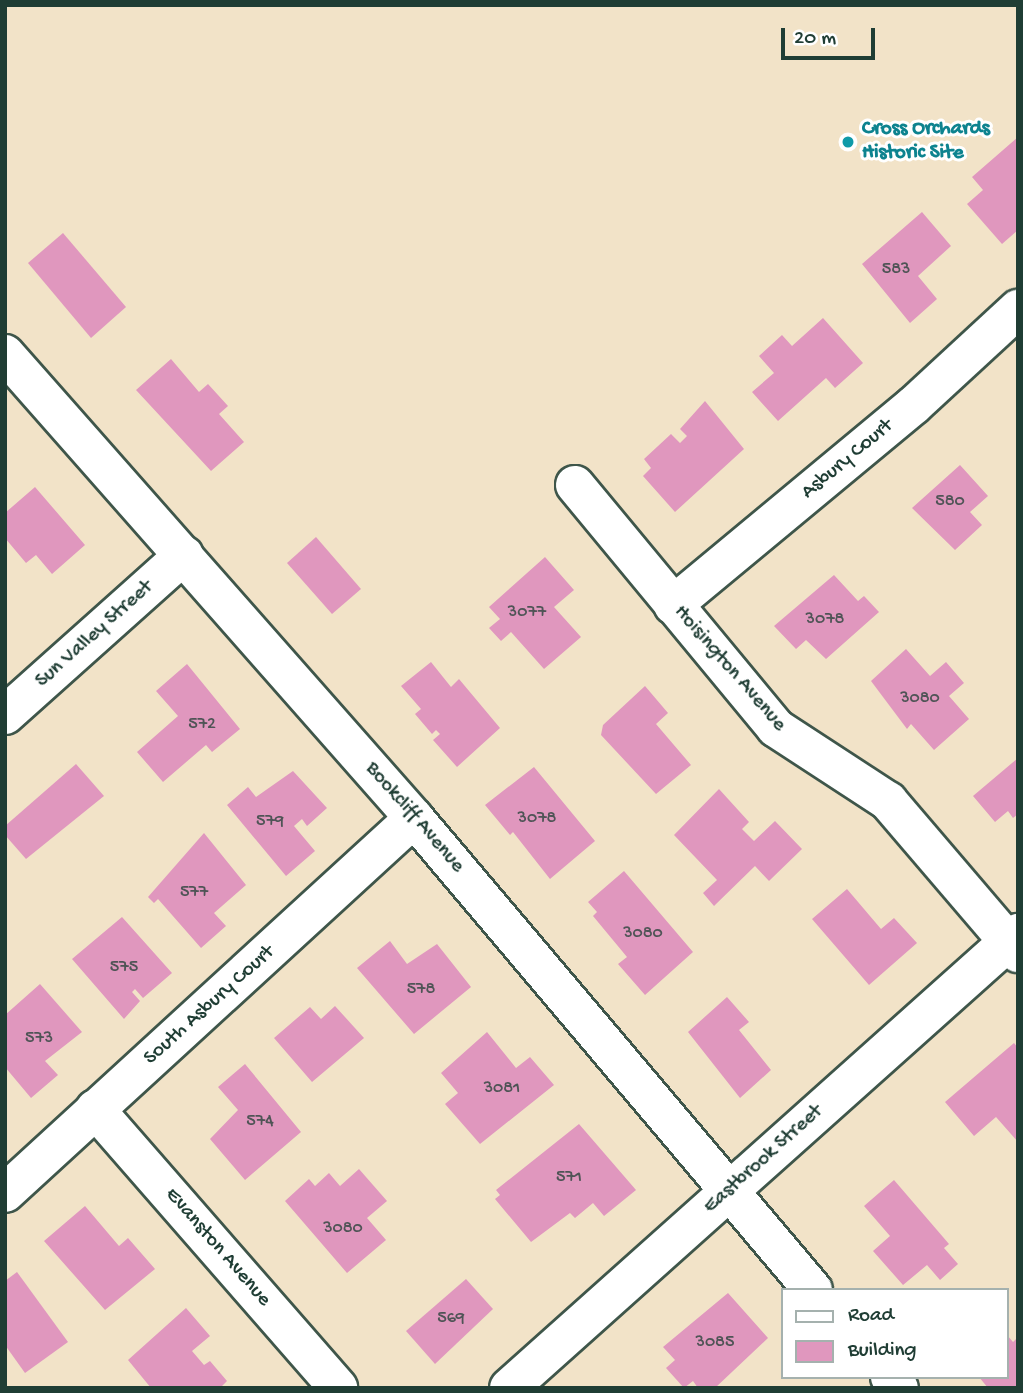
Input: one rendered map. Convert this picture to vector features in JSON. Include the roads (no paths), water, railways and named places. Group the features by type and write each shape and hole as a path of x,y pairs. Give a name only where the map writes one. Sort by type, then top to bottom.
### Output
{"street":[{"name":"Asbury Court","path":"673,606 914,405 1018,309"},
{"name":"Bookcliff Avenue","path":"5,354 414,818 811,1288"},
{"name":"Hoisington Avenue","path":"575,485 776,728 888,801 1014,943"},
{"name":"Sun Valley Street","path":"5,715 184,555"},
{"name":"South Asbury Court","path":"5,1194 414,818"},
{"name":"Eastbrook Street","path":"509,1388 728,1192 1014,943"},
{"name":"Evanston Avenue","path":"95,1110 338,1388"}],"place":[{"name":"Cross Orchards Historic Site","path":"848,142"}]}
